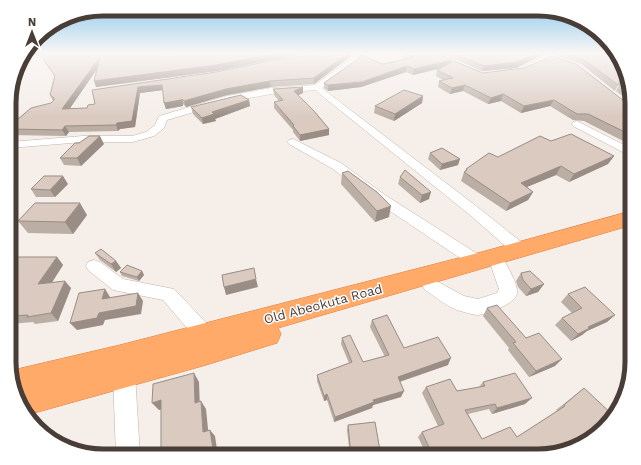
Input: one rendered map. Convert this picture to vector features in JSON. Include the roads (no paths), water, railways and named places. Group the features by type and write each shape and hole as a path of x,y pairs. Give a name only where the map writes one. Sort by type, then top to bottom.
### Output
{"highway":[{"name":"Old Abeokuta Road","path":"25,400 206,352 431,285 488,264 519,249 625,220"},
{"name":"Old Abeokuta Road","path":"19,384 488,264 625,231"}],"street":[{"path":"16,144 83,139 133,139 150,134 160,126 162,118 227,99 271,91 317,87 334,75"},
{"path":"317,87 320,91 475,212 519,249"},
{"path":"577,124 625,150"},
{"path":"293,142 337,166 380,198 488,264 508,288 508,295 503,299 478,307 460,302 431,285"},
{"path":"94,266 119,284 168,294 206,336"},
{"path":"124,374 128,449"}]}
